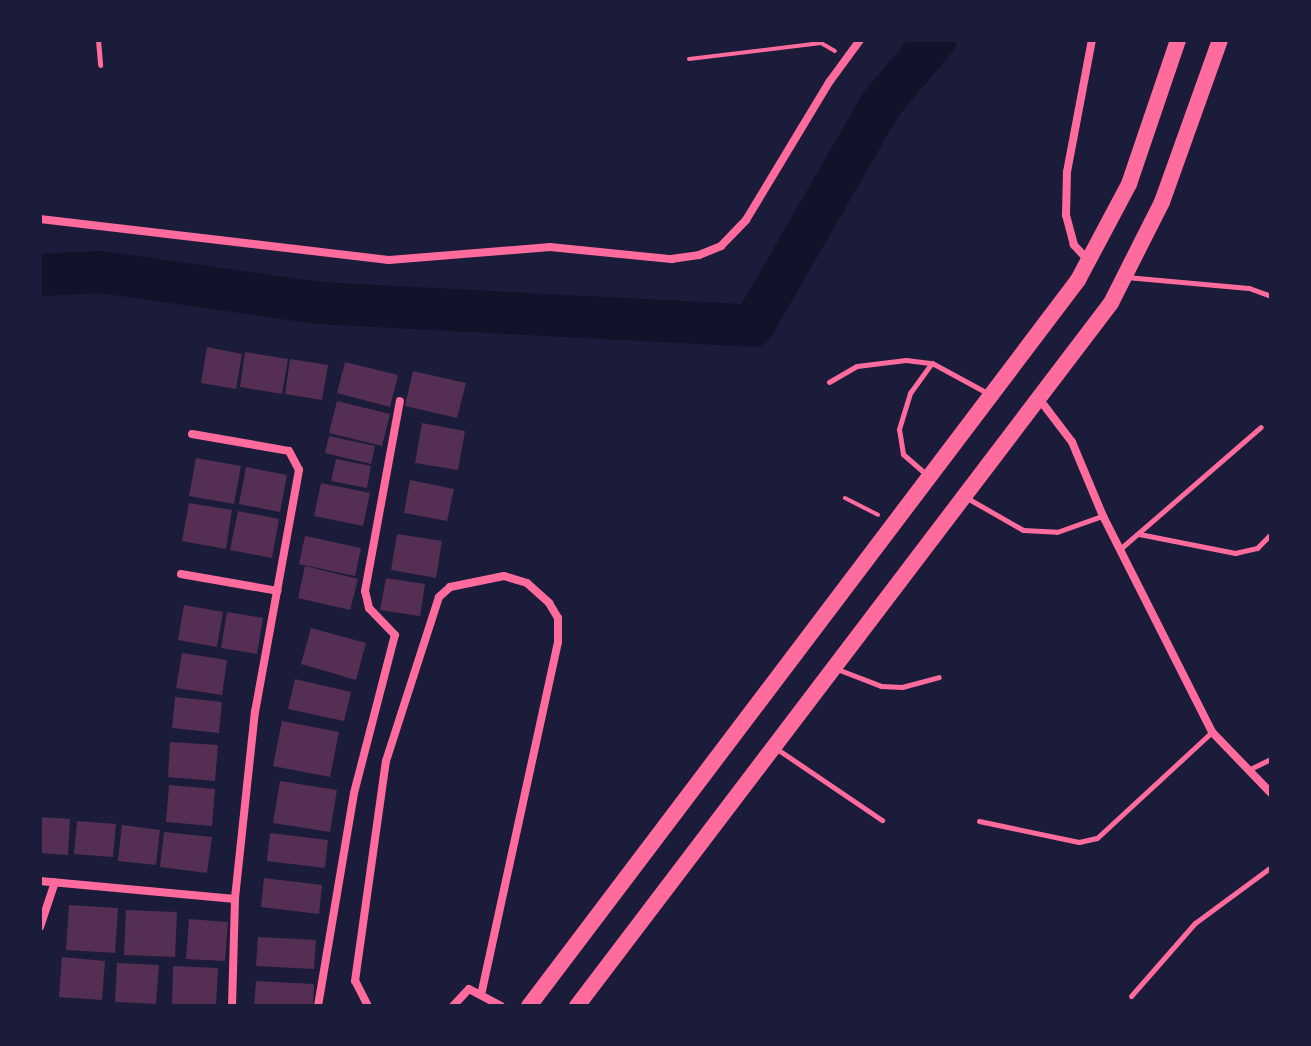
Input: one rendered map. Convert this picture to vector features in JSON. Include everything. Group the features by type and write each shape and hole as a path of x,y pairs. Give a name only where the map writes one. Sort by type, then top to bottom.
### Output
{"main road":[{"path":"529,1006 993,397 1089,261 1129,184 1178,40"},
{"path":"577,1006 967,498 1125,277 1188,140 1220,40"}],"street":[{"path":"40,219 389,260 550,247 671,259 699,255 721,246 746,220 860,40"},
{"path":"1089,261 1074,245 1066,215 1067,172 1092,40"},
{"path":"1040,400 1072,442 1103,516 1212,732 1271,793"},
{"path":"318,1006 354,793 395,635 369,608 365,591 400,401"},
{"path":"192,434 293,456 299,470 255,711 235,899 232,1006"},
{"path":"181,574 278,591"},
{"path":"368,1006 355,981 386,761 439,597 450,587 504,576 527,583 549,603 558,618 558,642 482,992"},
{"path":"40,881 235,899"},
{"path":"40,927 55,882"},
{"path":"453,1006 469,989 482,992 501,1006"}],"lane":[{"path":"98,40 100,65"},
{"path":"1125,277 1249,288 1271,296"},
{"path":"829,382 857,366 932,363 993,397"},
{"path":"931,478 903,454 899,429 910,393 932,363"},
{"path":"1119,549 1261,427"},
{"path":"967,498 1023,530 1057,532 1103,516"},
{"path":"1138,534 1235,553 1257,548 1271,534"},
{"path":"836,668 881,686 902,687 939,677"},
{"path":"979,821 1079,842 1097,838 1212,732"},
{"path":"775,748 882,820"},
{"path":"1247,771 1271,759"},
{"path":"1131,996 1195,923 1271,867"}],"path":[{"path":"689,59 821,41 846,59"},
{"path":"845,498 895,525"}],"building":[{"path":"207,347 242,354 236,389 201,383"},
{"path":"245,352 288,359 282,394 240,387"},
{"path":"290,359 328,365 322,400 285,394"},
{"path":"345,362 398,375 390,407 337,393"},
{"path":"413,371 466,383 457,418 405,406"},
{"path":"337,401 390,414 382,446 329,433"},
{"path":"422,423 465,431 458,470 415,463"},
{"path":"329,436 375,446 371,464 325,453"},
{"path":"196,458 241,466 234,504 189,496"},
{"path":"336,459 371,466 367,488 331,481"},
{"path":"246,467 287,475 280,512 239,504"},
{"path":"410,480 454,489 447,521 404,513"},
{"path":"321,483 370,493 363,526 314,516"},
{"path":"189,503 232,510 226,549 182,541"},
{"path":"238,511 279,519 272,558 230,550"},
{"path":"397,534 442,541 436,578 391,570"},
{"path":"305,536 361,548 355,576 299,564"},
{"path":"305,566 358,579 350,610 298,598"},
{"path":"386,578 425,584 420,616 380,610"},
{"path":"184,605 223,612 217,647 178,640"},
{"path":"227,612 263,618 257,654 221,648"},
{"path":"311,628 366,643 356,680 301,664"},
{"path":"182,653 227,660 222,695 176,688"},
{"path":"295,679 351,692 344,721 288,709"},
{"path":"175,697 222,702 219,733 172,728"},
{"path":"282,721 339,732 330,777 273,766"},
{"path":"170,742 218,745 215,781 168,777"},
{"path":"280,781 337,790 330,832 273,823"},
{"path":"169,785 215,789 212,826 166,822"},
{"path":"40,817 70,819 68,855 40,853"},
{"path":"77,821 116,824 113,857 74,854"},
{"path":"122,825 160,830 156,865 118,861"},
{"path":"164,832 212,837 207,873 160,867"},
{"path":"270,833 328,840 325,868 267,861"},
{"path":"264,878 322,885 319,914 261,907"},
{"path":"69,905 118,908 115,953 66,950"},
{"path":"126,910 177,912 175,957 124,955"},
{"path":"189,919 228,922 225,961 186,959"},
{"path":"258,937 316,940 314,969 256,966"},
{"path":"62,957 105,961 102,1000 59,997"},
{"path":"117,963 159,965 156,1004 115,1002"},
{"path":"173,966 218,968 216,1006 172,1005"},
{"path":"256,981 314,984 313,1006 254,1006"}],"waterway":[{"path":"40,275 101,272 318,303 753,326 881,104 935,40"}]}
